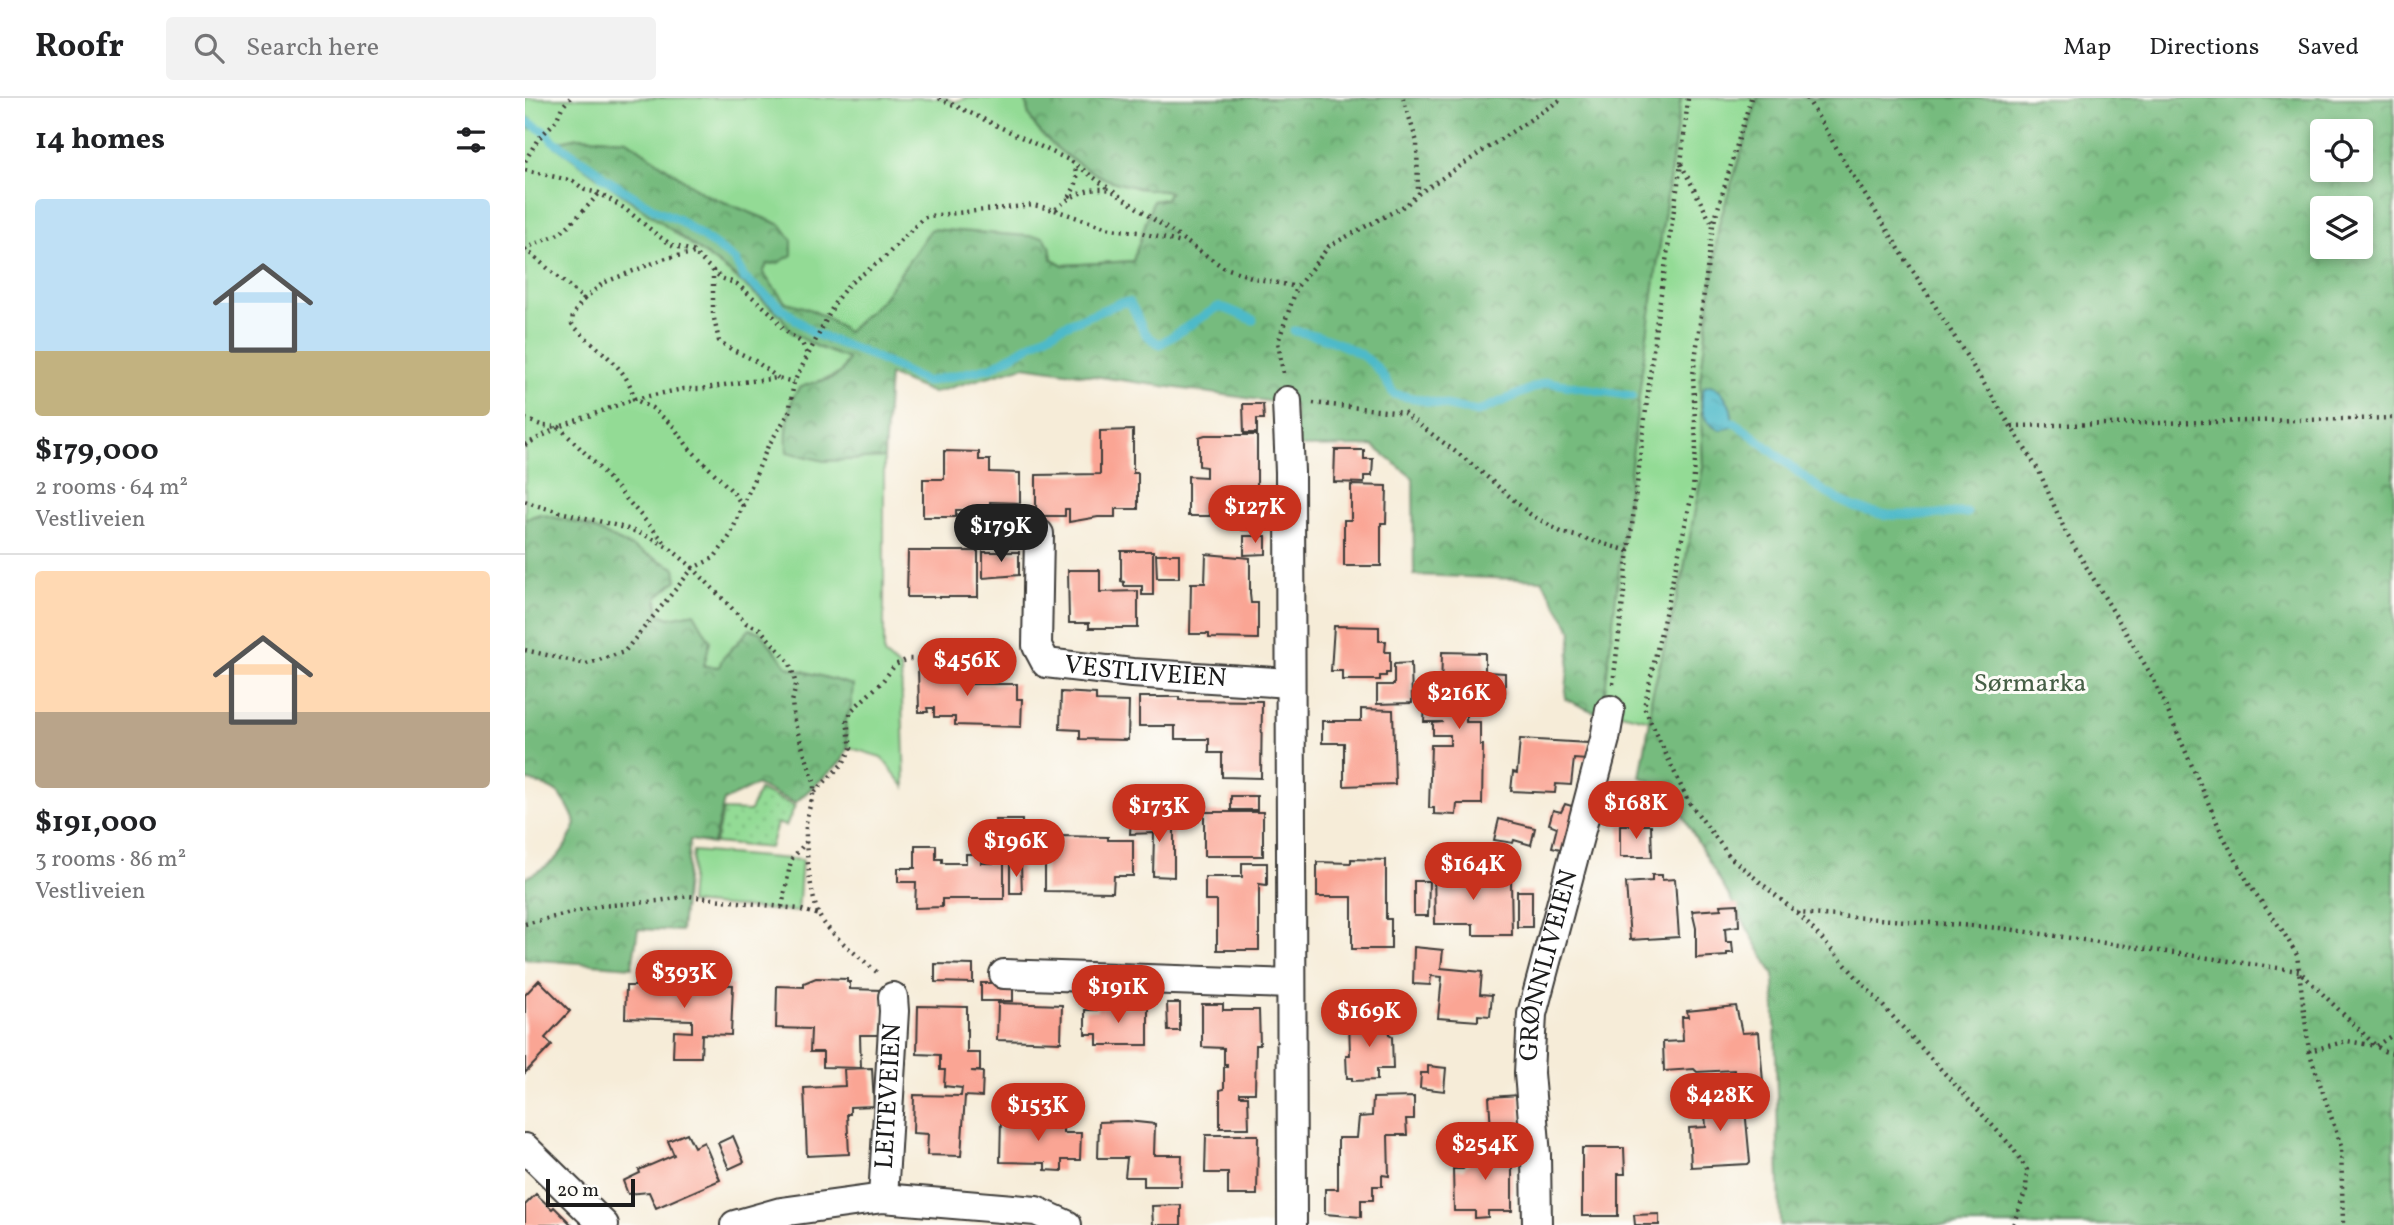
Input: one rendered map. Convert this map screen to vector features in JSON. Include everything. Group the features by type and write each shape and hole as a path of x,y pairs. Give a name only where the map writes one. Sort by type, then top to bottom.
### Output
{"street":[{"path":"1287,401 1292,1225"},
{"name":"VESTLIVEIEN","path":"1039,534 1037,646 1046,663 1132,673 1290,683"},
{"name":"GRØNNLIVEIEN","path":"1537,1225 1536,1154 1529,1073 1532,1014 1583,799 1605,739 1610,709"},
{"path":"1004,974 1291,985"},
{"name":"LEITEVEIEN","path":"883,1198 893,997"},
{"path":"525,1148 604,1225"},
{"name":"LEITEVEIEN","path":"735,1225 781,1212 883,1198 1036,1211 1067,1225"}],"path":[{"path":"525,161 538,139 557,121 562,107 570,98"},
{"path":"939,98 1071,161 1223,267 1254,278 1297,287"},
{"path":"1403,98 1417,142 1417,194"},
{"path":"1563,98 1417,194 1406,205 1329,247 1297,287 1278,342 1287,401 1404,413 1473,465 1529,513 1560,532 1629,551"},
{"path":"1610,709 1655,326 1681,164 1688,98"},
{"path":"1751,98 1713,225 1693,375 1696,447 1693,490 1644,708 1688,801 1731,858 1797,913 2012,1147 2027,1170 2026,1190 2013,1225"},
{"path":"1807,98 2039,471 2066,533 2153,678 2223,836 2250,886 2297,955 2309,1051 2341,1146 2343,1225"},
{"path":"1055,210 1069,197 1077,183 1078,172 1071,161"},
{"path":"1681,164 1713,225"},
{"path":"525,170 573,181 585,190 599,193 624,208 660,237 695,253 721,278 737,284 771,313 784,330 802,343 808,354"},
{"path":"1069,197 1096,189 1111,190"},
{"path":"584,299 525,249 565,230 599,193"},
{"path":"525,650 586,664 624,652 693,568 714,558 730,536 768,446 789,413 794,382 837,299 849,284 883,259 923,218 938,213 1033,205 1109,229 1138,232 1190,245"},
{"path":"634,399 633,391 618,369 572,324 573,314 584,299 603,283 666,258 695,253"},
{"path":"713,270 713,314 719,341 754,360 778,378"},
{"path":"525,445 559,427 634,399 683,389 778,378 794,382"},
{"path":"634,399 652,408 673,426 689,448 733,492 743,506"},
{"path":"2011,426 2394,418"},
{"path":"525,419 544,426 559,427 671,549 746,623 760,629 790,663 796,685 792,702 794,721 807,758 814,793 806,821 813,897 819,915 827,926 882,978 893,997"},
{"path":"525,501 619,527 671,549"},
{"path":"814,793 844,762 851,748 846,721 852,710 881,683 895,665 908,659 996,659"},
{"path":"782,907 791,860 806,842"},
{"path":"525,925 600,906 658,901 689,895 782,907 819,915"},
{"path":"1797,913 2000,928 2299,971 2377,1046 2394,1053"},
{"path":"2309,1051 2347,1041 2377,1046 2394,1034"}],"green space":[{"path":"525,98 946,98 954,102 967,98 1025,98 1029,117 1039,131 1136,188 1170,192 1165,199 1153,201 1133,261 1063,265 1052,259 1050,246 931,229 882,300 847,333 818,313 785,302 763,273 767,264 778,263 781,225 704,194 627,140 578,137 557,146 731,274 780,315 791,332 818,347 849,359 839,374 799,388 793,399 786,426 824,461 884,458 884,655 901,669 905,787 881,757 848,747 845,722 851,707 852,685 788,667 760,632 719,667 704,666 669,618 659,614 657,597 677,580 540,514 525,519 525,127 531,129 535,123 525,114"},
{"path":"1025,98 1681,98 1642,370 1604,700 1600,708 1594,712 1565,699 1572,631 1542,580 1414,575 1413,478 1373,446 1297,447 1294,405 1024,366 933,393 889,375 884,458 824,461 787,452 788,419 795,394 803,386 836,376 848,359 791,332 780,315 731,273 556,147 560,141 578,137 627,140 704,194 781,225 792,240 792,255 778,263 767,264 763,273 785,302 818,313 847,332 882,300 931,229 1043,237 1050,246 1052,259 1063,265 1133,261 1153,201 1165,199 1170,192 1114,182 1075,162 1037,128 1029,114"},
{"path":"1681,98 1758,98 1719,224 1700,382 1703,467 1683,574 1651,699 1650,720 1600,708 1642,370"},
{"name":"Sørmarka","path":"1758,98 2394,98 2394,1225 1780,1225 1774,975 1667,788 1640,777 1651,700 1683,574 1703,467 1700,382 1719,224"},
{"path":"540,514 586,525 675,568 677,580 657,597 659,614 669,618 694,613 710,641 704,666 719,667 722,659 750,629 760,632 788,667 853,685 851,707 845,722 848,747 842,761 795,803 756,785 724,801 713,844 690,840 681,931 638,929 632,967 525,959 525,878 557,857 576,824 558,793 525,780 525,519"},
{"path":"759,790 795,806 786,826 777,823 770,848 715,843 723,810 750,811"},
{"path":"693,851 802,860 798,912 689,903"}],"water":[{"path":"1710,385 1725,396 1731,408 1731,427 1720,430 1705,418 1702,394 1704,387"}],"building":[{"path":"1243,404 1263,404 1264,419 1257,419 1257,433 1244,433"},
{"path":"1133,430 1133,473 1138,473 1138,509 1115,509 1115,517 1069,522 1069,509 1065,509 1065,516 1036,516 1036,475 1100,474 1100,431"},
{"path":"1257,435 1257,530 1242,530 1241,512 1210,512 1210,516 1188,516 1188,476 1206,477 1206,467 1199,466 1199,437"},
{"path":"1335,450 1364,450 1364,459 1373,459 1372,476 1364,476 1364,483 1334,482"},
{"path":"944,451 979,452 979,460 990,460 990,472 1020,473 1020,503 990,502 990,510 956,510 956,517 923,517 923,479 944,479"},
{"path":"1351,485 1387,486 1386,523 1381,523 1381,566 1344,566 1344,520 1351,520"},
{"path":"1244,536 1266,536 1266,554 1244,555"},
{"path":"908,551 978,551 978,597 907,597"},
{"path":"1121,551 1153,551 1153,595 1142,595 1142,586 1124,586 1121,581"},
{"path":"983,552 1019,552 1019,575 983,578"},
{"path":"1156,554 1179,554 1179,578 1157,578"},
{"path":"1206,554 1250,558 1251,603 1258,603 1258,639 1209,638 1209,634 1190,634 1191,583 1205,583"},
{"path":"1068,570 1100,570 1100,592 1138,591 1138,628 1089,628 1089,623 1069,623"},
{"path":"1334,626 1379,627 1379,641 1386,641 1385,652 1390,652 1390,673 1380,676 1380,680 1342,680 1342,671 1331,671"},
{"path":"1442,652 1485,653 1485,672 1505,673 1505,696 1466,698 1466,722 1480,722 1480,745 1483,745 1482,804 1457,804 1456,815 1434,814 1434,808 1429,808 1431,745 1450,745 1450,735 1433,735 1433,723 1443,722 1424,722 1425,704 1430,704 1430,695 1441,696"},
{"path":"1411,663 1412,703 1377,704 1377,685 1394,685 1394,664"},
{"path":"918,664 963,664 963,684 1017,684 1017,699 1022,699 1021,727 955,725 955,717 934,717 934,708 927,708 928,712 919,712"},
{"path":"1061,692 1096,694 1096,701 1129,702 1128,740 1080,739 1080,730 1060,729"},
{"path":"1139,697 1262,701 1261,778 1222,777 1222,753 1209,753 1209,739 1175,739 1175,726 1139,726"},
{"path":"1361,709 1393,710 1395,784 1344,786 1344,743 1322,743 1322,721 1361,721"},
{"path":"1520,739 1588,743 1587,760 1574,759 1571,785 1556,784 1555,793 1511,791 1513,772 1517,773"},
{"path":"1231,796 1257,796 1257,810 1231,810"},
{"path":"1565,804 1578,808 1569,851 1552,847 1557,827 1549,824 1553,810 1561,812"},
{"path":"1204,812 1263,812 1263,856 1204,856"},
{"path":"1499,819 1535,828 1531,845 1514,840 1513,843 1494,840"},
{"path":"995,820 1022,820 1022,840 1005,840 1005,832 995,832"},
{"path":"1131,820 1174,820 1174,877 1153,876 1154,833 1130,834"},
{"path":"1620,825 1651,825 1652,857 1620,857"},
{"path":"1060,836 1133,840 1133,876 1114,876 1113,892 1045,891 1045,849 1060,849"},
{"path":"915,845 936,845 936,859 942,859 942,863 966,863 966,854 981,854 981,863 1004,863 1004,899 942,899 942,907 915,908 916,882 898,882 898,868 915,868"},
{"path":"1351,859 1386,860 1386,919 1391,919 1391,949 1352,949 1352,897 1317,897 1317,862 1351,863"},
{"path":"1242,863 1267,863 1267,885 1259,884 1259,950 1217,950 1217,901 1205,901 1205,877 1242,877"},
{"path":"1010,864 1021,864 1022,893 1010,893"},
{"path":"1434,869 1473,869 1473,880 1511,880 1512,935 1473,935 1473,924 1435,924"},
{"path":"1652,875 1662,875 1662,880 1675,879 1679,937 1630,940 1626,883 1652,881"},
{"path":"1414,881 1429,881 1428,916 1414,916"},
{"path":"1517,891 1532,891 1532,927 1517,927"},
{"path":"1738,904 1739,926 1725,928 1726,942 1732,942 1733,953 1727,953 1727,956 1696,958 1696,928 1692,911 1721,909 1720,905"},
{"path":"1414,947 1443,950 1441,968 1482,972 1480,994 1492,995 1490,1016 1478,1015 1478,1021 1438,1018 1442,977 1431,976 1430,985 1413,984"},
{"path":"935,964 973,965 973,983 935,982"},
{"path":"816,978 847,979 850,989 882,990 881,1030 878,1035 860,1035 861,1068 823,1067 823,1052 810,1052 811,1029 776,1028 777,986 804,987 804,983"},
{"path":"539,980 570,1011 545,1038 552,1045 525,1073 525,995"},
{"path":"635,982 733,985 731,1035 702,1034 701,1057 673,1057 674,1031 692,1032 692,1020 625,1018 626,986 635,986"},
{"path":"981,983 1013,983 1013,1001 981,1001"},
{"path":"998,1003 1062,1005 1061,1042 997,1040"},
{"path":"1167,1003 1180,1003 1180,1031 1168,1031"},
{"path":"1202,1004 1223,1004 1223,1010 1259,1010 1260,1045 1256,1045 1255,1093 1240,1093 1240,1096 1248,1096 1249,1128 1220,1128 1220,1090 1224,1089 1224,1067 1227,1067 1227,1064 1224,1064 1224,1048 1202,1047"},
{"path":"918,1006 967,1007 967,1053 980,1053 980,1071 971,1071 983,1072 982,1097 965,1096 961,1156 927,1155 928,1134 913,1133 914,1095 961,1096 962,1088 944,1086 945,1070 940,1070 940,1055 917,1054"},
{"path":"1736,1006 1742,1033 1759,1032 1763,1082 1735,1083 1734,1070 1664,1071 1663,1042 1683,1041 1682,1017 1688,1017 1687,1011"},
{"path":"1097,1007 1148,1007 1148,1045 1097,1045 1097,1034 1085,1034 1085,1010 1097,1010"},
{"path":"1389,1018 1393,1069 1377,1069 1377,1080 1352,1081 1352,1078 1347,1078 1346,1055 1350,1055 1349,1019"},
{"path":"1428,1066 1446,1068 1444,1091 1420,1088 1421,1073 1428,1073"},
{"path":"872,1068 874,1106 850,1107 850,1114 847,1114 849,1154 807,1156 804,1088 845,1086 844,1069"},
{"path":"1725,1085 1727,1110 1745,1109 1750,1162 1691,1167 1689,1128 1706,1127 1703,1087"},
{"path":"1520,1095 1522,1129 1491,1130 1489,1097"},
{"path":"1414,1097 1414,1119 1406,1119 1407,1135 1388,1135 1389,1176 1382,1175 1382,1186 1373,1186 1373,1200 1361,1200 1361,1217 1325,1214 1325,1189 1338,1189 1338,1138 1357,1138 1359,1117 1372,1116 1373,1098"},
{"path":"1001,1119 1063,1120 1063,1133 1081,1133 1080,1160 1062,1160 1062,1171 1045,1170 1045,1163 1000,1162"},
{"path":"1099,1122 1155,1124 1154,1155 1182,1155 1181,1186 1144,1186 1144,1177 1125,1177 1127,1158 1098,1158"},
{"path":"687,1133 694,1147 704,1142 720,1180 656,1208 649,1192 628,1194 623,1181 640,1173 639,1170 674,1155 668,1141"},
{"path":"1206,1135 1258,1135 1257,1195 1228,1195 1228,1173 1205,1173"},
{"path":"733,1136 744,1162 729,1169 718,1143"},
{"path":"1512,1146 1512,1211 1488,1211 1488,1217 1475,1218 1475,1211 1454,1211 1453,1169 1463,1169 1469,1163 1470,1147"},
{"path":"1582,1148 1624,1148 1625,1174 1618,1174 1618,1216 1582,1216"},
{"path":"536,1194 572,1225 525,1225 525,1205"},
{"path":"1181,1205 1181,1225 1153,1225 1152,1206"},
{"path":"1659,1214 1659,1225 1635,1225 1634,1215"}],"waterway":[{"path":"525,120 547,133 552,140 604,178 656,210 679,220 736,261 744,278 813,333 870,355 926,382 992,367 1061,327 1120,303 1129,302 1144,331 1160,344 1218,307 1253,320"},
{"path":"1294,331 1326,339 1359,353 1378,369 1394,394 1477,412 1547,382 1632,396"},
{"path":"1733,422 1820,489 1859,509 1901,516 1967,513"}]}
